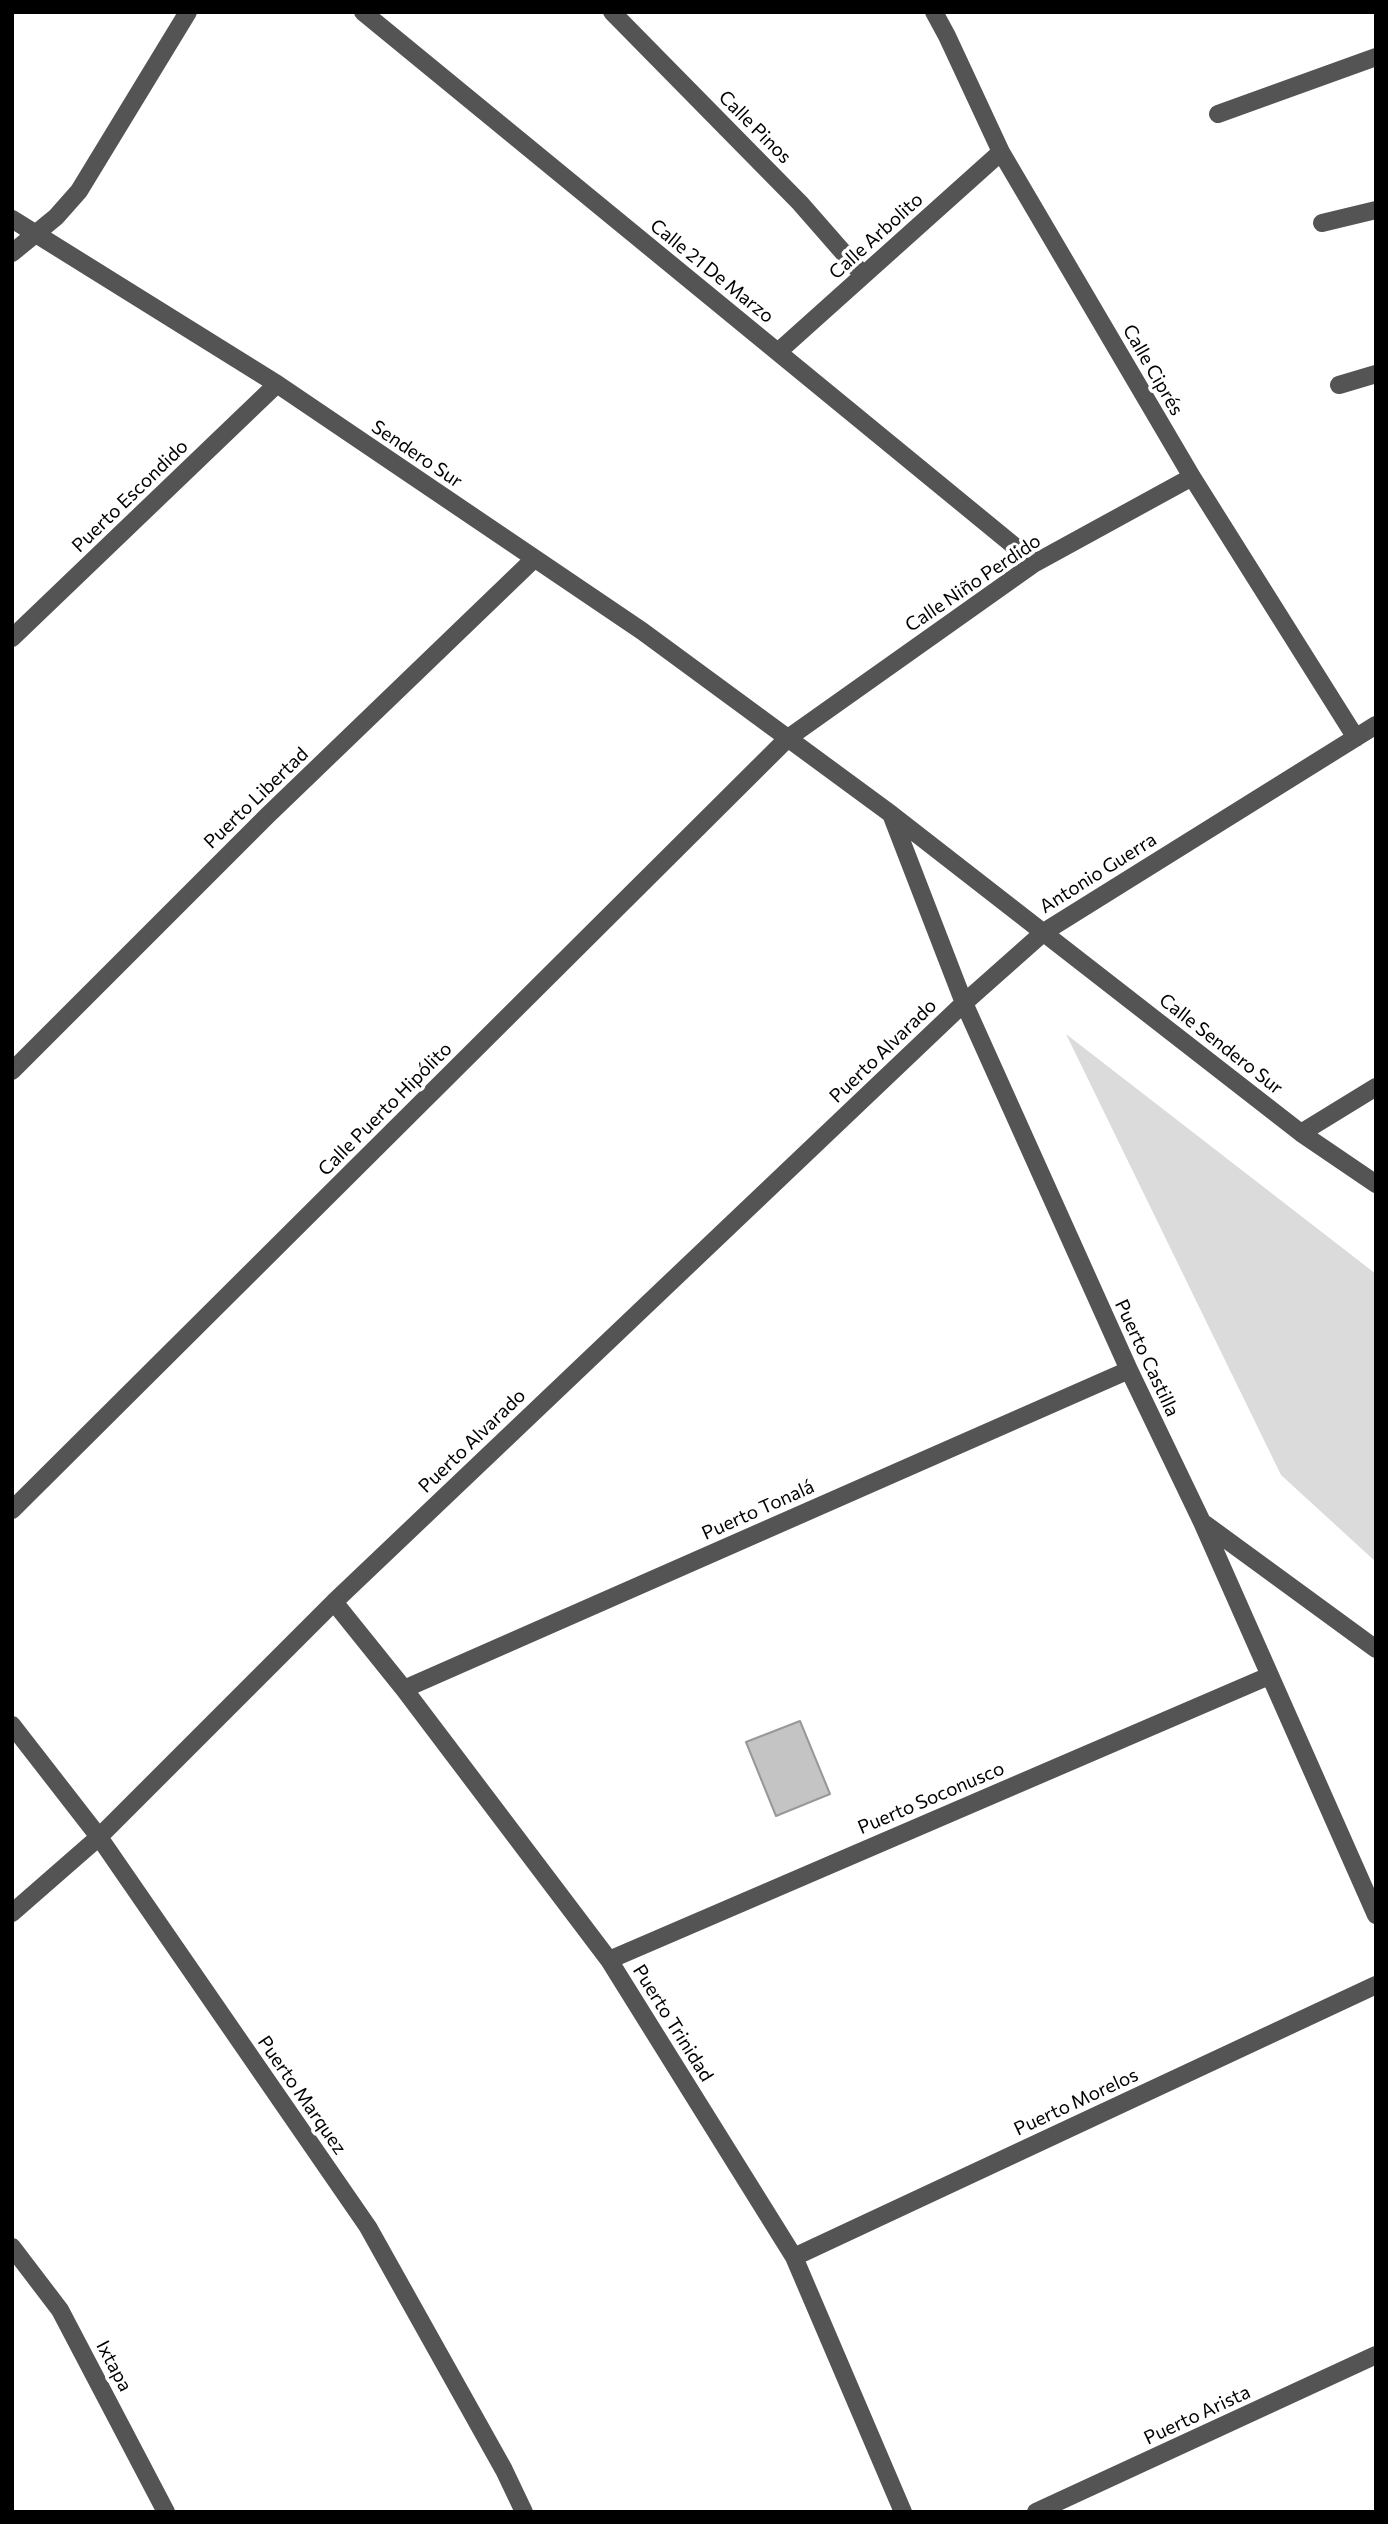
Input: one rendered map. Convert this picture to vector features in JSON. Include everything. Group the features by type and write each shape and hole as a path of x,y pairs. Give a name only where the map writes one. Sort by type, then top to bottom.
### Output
{"street":[{"path":"12,253 56,217 79,191 188,12"},
{"name":"Calle 21 De Marzo","path":"363,12 1035,563"},
{"name":"Calle Pinos","path":"612,12 800,203 863,275"},
{"name":"Calle Ciprés","path":"934,12 1001,152 1192,477 1356,738"},
{"path":"1218,114 1376,57"},
{"name":"Calle Arbolito","path":"779,351 1001,152"},
{"path":"1322,223 1376,210"},
{"name":"Sendero Sur","path":"12,219 277,384 642,631 788,738"},
{"path":"1339,385 1376,374"},
{"name":"Puerto Escondido","path":"12,638 277,384"},
{"name":"Calle Niño Perdido","path":"788,738 1035,563 1192,477"},
{"name":"Puerto Libertad","path":"12,1071 268,815 534,559"},
{"name":"Antonio Guerra","path":"788,738 1044,932 1376,725"},
{"name":"Calle Puerto Hipólito","path":"12,1510 788,738"},
{"name":"Puerto Castilla","path":"891,814 964,1003 1129,1370 1202,1522 1376,1915"},
{"name":"Puerto Alvarado","path":"12,1913 99,1837 334,1602 964,1003 1044,932"},
{"name":"Calle Sendero Sur","path":"1044,932 1301,1133 1376,1184"},
{"path":"1301,1133 1376,1087"},
{"name":"Puerto Tonalá","path":"404,1689 1129,1370"},
{"path":"1202,1522 1376,1649"},
{"name":"Puerto Trinidad","path":"334,1602 404,1689 609,1959 794,2257 903,2512"},
{"name":"Puerto Soconusco","path":"609,1959 1269,1676"},
{"name":"Puerto Marquez","path":"12,1725 99,1837 368,2227 524,2512"},
{"name":"Puerto Morelos","path":"794,2257 1376,1985"},
{"name":"Ixtapa","path":"12,2247 60,2310 166,2512"},
{"name":"Puerto Arista","path":"1036,2512 1376,2356"}],"shaded area":[{"path":"1066,1034 1376,1274 1376,1562 1281,1475"}],"building":[{"path":"800,1721 830,1794 776,1816 746,1742"}]}
